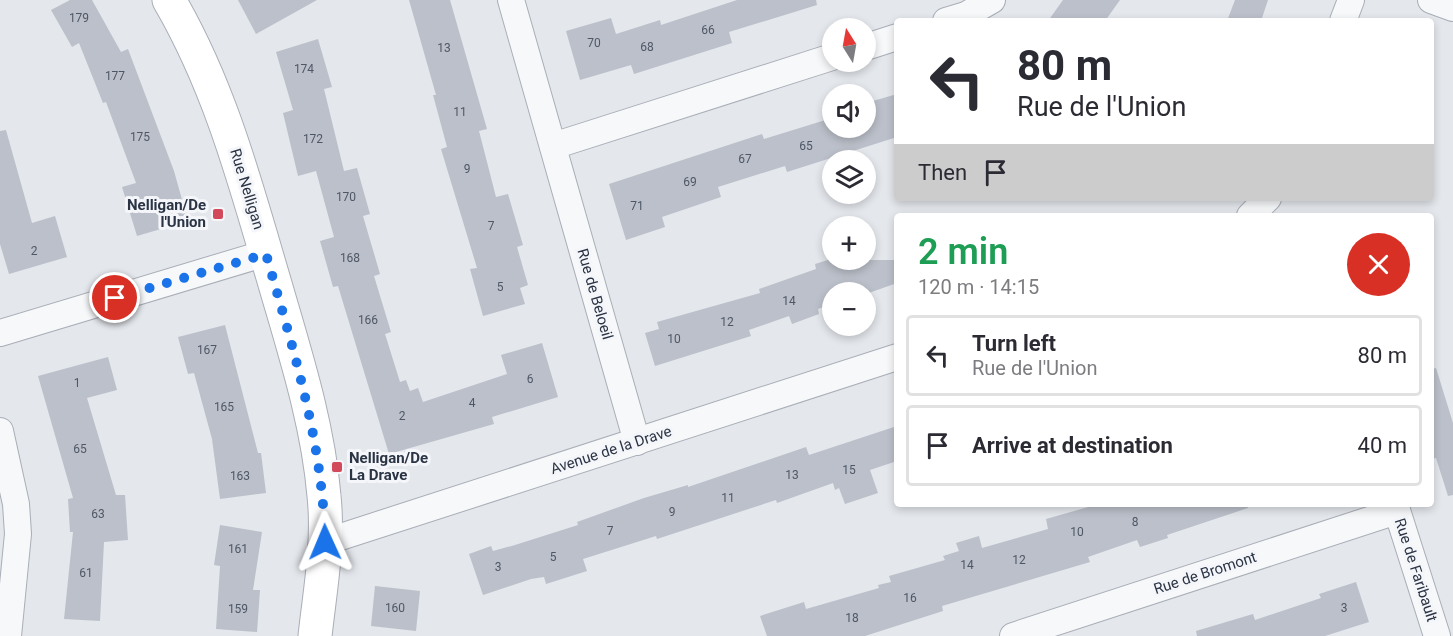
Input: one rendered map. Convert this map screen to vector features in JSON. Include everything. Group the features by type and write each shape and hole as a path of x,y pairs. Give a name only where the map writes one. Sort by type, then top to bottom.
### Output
{"street":[{"name":"Rue Nelligan","path":"170,0 205,68 224,118 299,369 319,459 324,497 325,542 315,636"},
{"name":"Rue de Beloeil","path":"512,0 637,442"},
{"path":"956,18 992,0"},
{"path":"1344,18 1351,0"},
{"path":"1431,0 1453,8"},
{"path":"876,44 894,38"},
{"path":"553,146 822,60"},
{"path":"0,333 266,254"},
{"name":"Avenue de la Drave","path":"325,542 894,358"},
{"path":"0,431 16,504 18,534 8,636"},
{"name":"Rue de Bromont","path":"1013,636 1396,507"},
{"name":"Rue de Faribault","path":"1396,507 1437,636"}],"building":[{"path":"70,0 92,0 121,52 128,49 174,171 188,221 137,236 122,187 136,183 106,102 103,103 79,43 72,47 51,10"},
{"path":"238,0 317,0 256,34"},
{"path":"409,0 450,0 487,129 479,131 496,197 508,194 523,245 517,247 528,285 520,288 525,304 483,316 470,269 477,268 441,149 447,147 433,95 436,95"},
{"path":"737,0 816,0 817,5 729,32 732,43 634,74 631,65 580,80 566,31 611,18 616,34 660,20 661,25"},
{"path":"1063,0 1120,0 1107,18 1050,18"},
{"path":"1235,0 1268,0 1262,18 1228,18"},
{"path":"318,39 332,87 324,89 344,171 357,168 370,214 363,216 380,274 374,276 391,332 385,334 400,382 406,380 410,391 418,388 423,402 507,374 501,355 542,343 558,397 492,417 494,424 389,454 338,286 333,287 320,241 334,237 316,171 298,176 283,113 293,110 276,52"},
{"path":"894,95 894,138 856,150 822,150 822,161 787,172 785,166 718,187 721,197 662,217 665,227 626,240 609,184 762,134 764,139 822,121 822,138 876,138 876,100"},
{"path":"6,130 32,223 55,216 67,257 9,274 0,244 0,131"},
{"path":"876,260 894,260 894,284 876,290 876,282 822,282 822,308 818,309 819,314 792,324 789,316 749,330 751,336 655,366 645,333 659,329 657,322 760,293 759,289 816,269 815,264 822,262 822,270 876,270"},
{"path":"225,325 258,453 261,453 266,493 220,499 212,439 194,373 188,374 178,337"},
{"path":"108,357 117,390 87,398 116,495 125,495 128,540 104,542 100,621 64,619 73,532 70,532 68,499 73,498 38,376"},
{"path":"1434,368 1436,368 1453,423 1453,495 1448,496 1436,458 1434,458"},
{"path":"894,427 894,462 870,470 878,493 845,504 839,488 835,490 833,483 777,503 776,500 657,539 656,536 583,559 587,571 546,584 544,577 531,579 483,595 469,554 491,546 493,551 578,525 577,522 644,498 688,485 688,487 806,447 809,455"},
{"path":"1088,507 1248,508 1167,535 1168,538 1140,547 1137,540 1088,557 1090,562 942,606 943,611 865,636 767,636 760,616 804,602 806,609 879,588 878,585 891,582 889,576 945,560 943,556 959,551 956,543 979,536 982,548 1048,529 1046,519"},
{"path":"220,525 262,532 253,590 260,590 257,632 216,629 220,566 214,565"},
{"path":"1356,582 1369,622 1325,636 1197,636 1196,631 1253,614 1255,620 1321,598 1319,594"},
{"path":"375,586 420,591 416,631 371,626"}],"place":[{"name":"Nelligan/De l'Union","path":"218,214"},
{"name":"Nelligan/De La Drave","path":"337,467"}],"route":[{"path":"115,298 266,254 299,369 319,459 324,497 325,542"}]}
